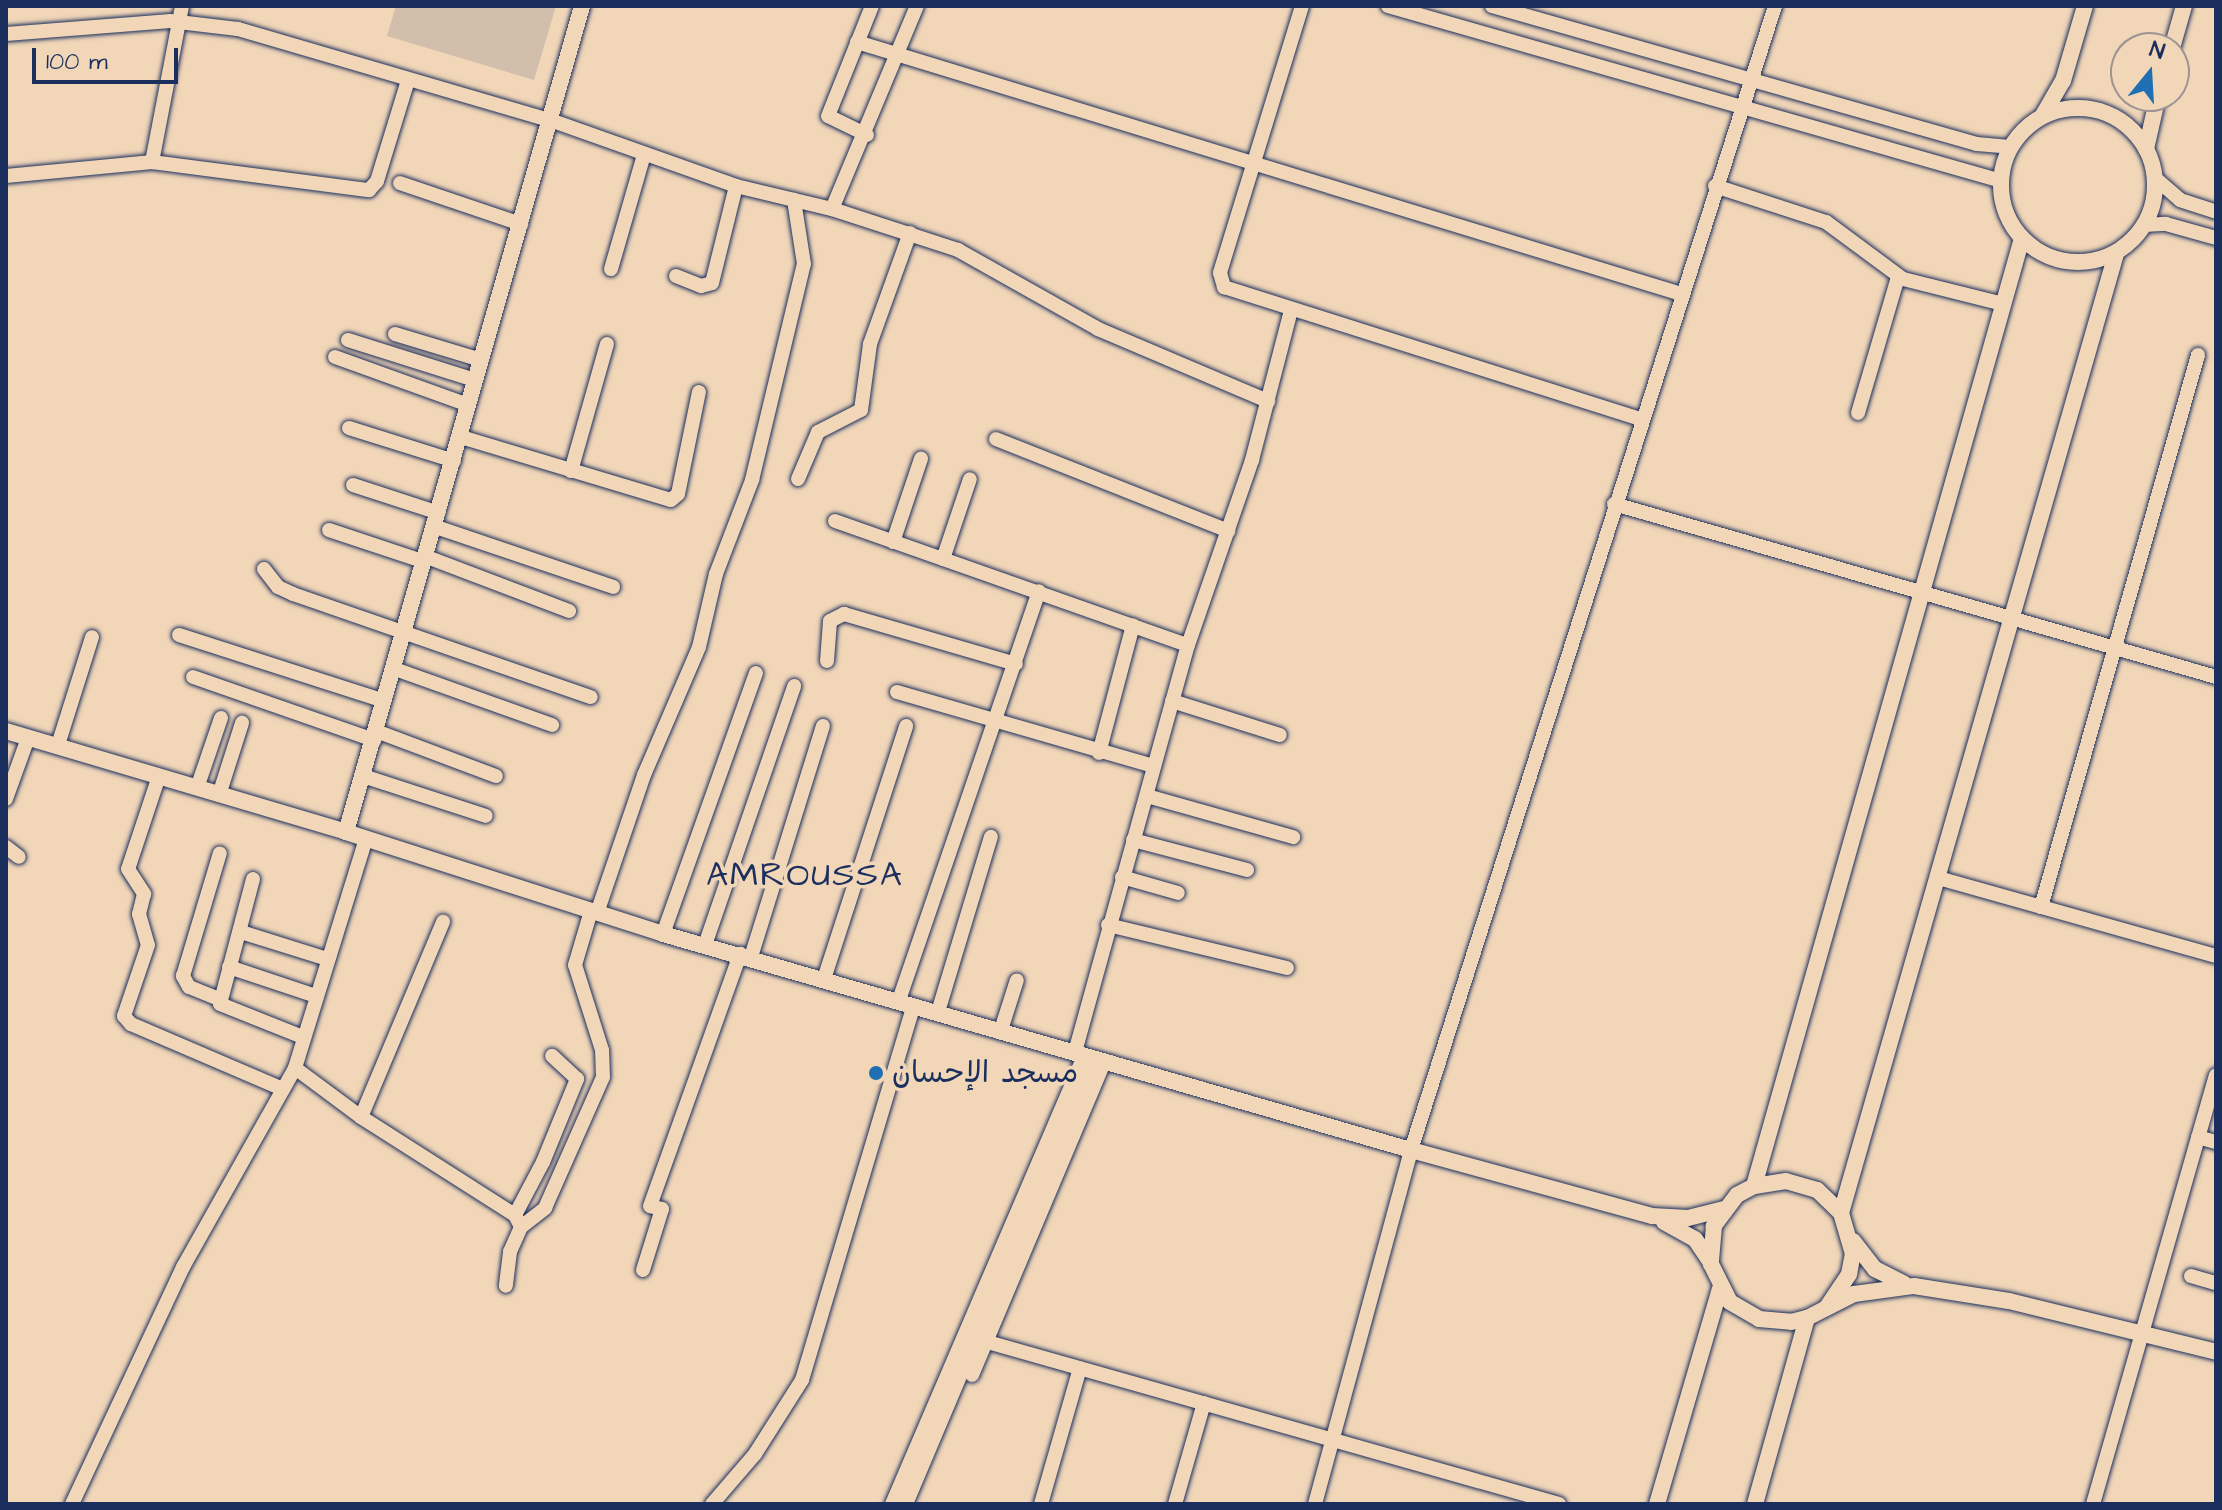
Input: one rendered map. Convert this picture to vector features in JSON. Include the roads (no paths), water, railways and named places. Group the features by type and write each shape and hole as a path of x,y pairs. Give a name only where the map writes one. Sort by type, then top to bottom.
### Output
{"main road":[{"path":"346,832 582,6"},
{"path":"2085,6 2063,81 2042,117 2010,147 2001,181 2005,211 2022,238 2037,251 2065,261 2116,254"},
{"path":"2177,32 2184,6"},
{"path":"1841,1213 2116,254 2144,225 2155,178 2146,149 2119,120 2081,108 2042,117"},
{"path":"2146,149 2154,112"},
{"path":"1754,1186 2022,238"},
{"path":"6,731 346,832 663,934 746,955 1411,1150 1652,1216 1688,1218 1723,1209 1754,1186 1802,1184 1841,1213 1875,1269 1914,1286"},
{"path":"1711,1264 1714,1226 1723,1209"},
{"path":"1652,1216 1695,1239 1711,1264 1720,1289 1759,1319 1807,1318 1868,1290 1914,1286 1986,1296 2216,1352"},
{"path":"1827,1307 1849,1274 1851,1234"},
{"path":"1657,1504 1720,1289"},
{"path":"1755,1504 1807,1318"}],"street":[{"path":"867,135 828,116 872,6"},
{"path":"832,209 867,135 917,6"},
{"path":"1302,6 1220,281 1230,292 1640,419"},
{"path":"1388,6 2001,181"},
{"path":"1492,6 1532,12 1752,81 1987,147 2010,147"},
{"path":"1315,1504 1411,1150 1640,419 1775,6"},
{"path":"152,162 182,14"},
{"path":"6,34 182,14 238,29 550,120 736,186 832,209 910,233 1001,270 1098,329 1268,401"},
{"path":"857,42 1681,294"},
{"path":"6,176 152,162 369,190 376,184 408,80"},
{"path":"611,269 644,155"},
{"path":"2155,178 2180,200 2216,212"},
{"path":"400,183 521,224"},
{"path":"676,276 701,286 712,283 736,186"},
{"path":"1715,186 1826,222 1898,277 2003,304"},
{"path":"518,1221 545,1208 603,1077 602,1050 575,965 644,775 699,647 716,574 752,480 804,264 794,200"},
{"path":"2144,225 2166,224 2216,238"},
{"path":"798,479 818,432 861,410 870,344 910,233"},
{"path":"1858,413 1898,277"},
{"path":"916,1504 1089,1058 1108,925 1188,645 1228,531 1268,401 1291,310"},
{"path":"395,334 481,360"},
{"path":"348,340 475,380"},
{"path":"571,471 607,344"},
{"path":"2041,907 2198,355"},
{"path":"335,357 468,405"},
{"path":"461,437 671,500 678,494 699,392"},
{"path":"349,428 454,461"},
{"path":"996,439 1228,531"},
{"path":"893,542 921,459"},
{"path":"943,559 970,479"},
{"path":"353,485 613,587"},
{"path":"1614,504 2216,677"},
{"path":"835,521 1188,645"},
{"path":"329,530 426,560 569,611"},
{"path":"264,569 278,587 293,594 591,697"},
{"path":"712,1504 755,1454 802,1380 907,1002 1039,591"},
{"path":"827,661 830,621 844,614 1016,664"},
{"path":"1099,753 1133,625"},
{"path":"179,635 384,701"},
{"path":"58,745 92,637"},
{"path":"392,668 552,725"},
{"path":"663,934 756,673"},
{"path":"193,677 496,776"},
{"path":"705,945 794,686"},
{"path":"897,692 1099,753 1153,766"},
{"path":"1172,701 1280,735"},
{"path":"197,788 221,718"},
{"path":"219,795 242,723"},
{"path":"643,1270 662,1209 650,1206 746,955 823,726"},
{"path":"824,979 906,726"},
{"path":"6,799 28,738"},
{"path":"159,776 128,869 144,894 139,914 148,945 124,1016 131,1024 283,1089"},
{"path":"363,776 486,816"},
{"path":"1147,796 1293,837"},
{"path":"938,1012 991,837"},
{"path":"72,1504 173,1285 295,1068 366,839"},
{"path":"1133,840 1247,870"},
{"path":"6,847 19,857"},
{"path":"219,999 189,987 183,976 220,853"},
{"path":"1122,877 1178,893"},
{"path":"1938,878 2216,956"},
{"path":"253,879 241,932 219,999 223,1008 303,1037"},
{"path":"361,1117 443,922"},
{"path":"1108,925 1287,968"},
{"path":"241,932 327,959"},
{"path":"229,967 316,996"},
{"path":"1001,1030 1017,980"},
{"path":"506,1286 518,1221 577,1079 552,1056"},
{"path":"892,1504 1089,1058"},
{"path":"295,1068 361,1117 518,1221"},
{"path":"2093,1504 2198,1137 2210,1120 2216,1075"},
{"path":"2198,1137 2216,1142"},
{"path":"2191,1276 2216,1283"},
{"path":"982,1340 1529,1500 1559,1504"},
{"path":"906,1504 982,1340"},
{"path":"1041,1504 1080,1368"},
{"path":"1175,1504 1204,1403"}],"place":[{"name":"مسجد الإحسان","path":"876,1073"}],"district":[{"name":"AMROUSSA","path":"805,876"}]}
